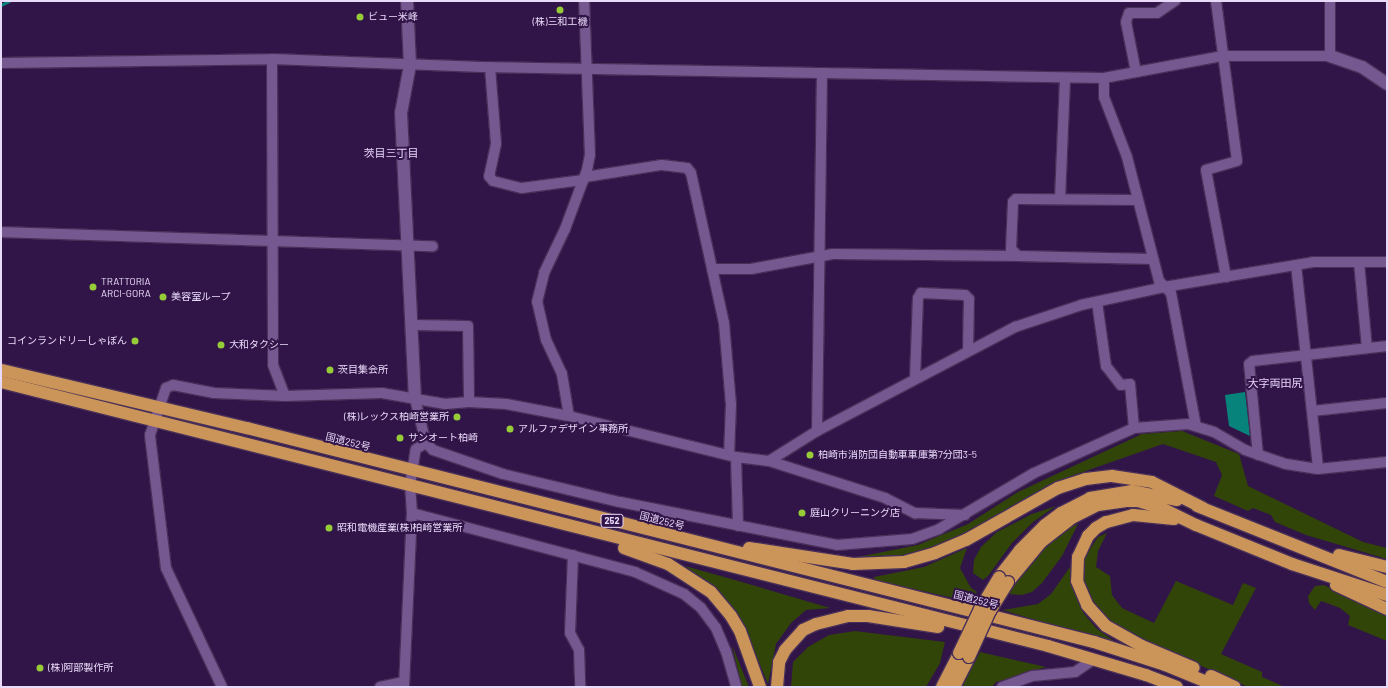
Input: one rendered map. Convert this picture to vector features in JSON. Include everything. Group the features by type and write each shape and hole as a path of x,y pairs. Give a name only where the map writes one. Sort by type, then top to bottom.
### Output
{"highway":[{"name":"国道252号","path":"1,370 413,470 1094,642 1165,665 1219,687"},
{"name":"252","path":"1,382 1094,659 1177,687"},
{"path":"653,531 836,563 871,564 920,558 951,547 1043,495 1086,479 1112,476 1139,478 1165,488 1203,508 1387,582"},
{"path":"954,687 980,609 1003,579 1020,550 1045,525 1061,513 1090,498 1117,492 1144,492 1203,508"},
{"path":"1003,579 1055,529 1083,511 1098,505 1138,501 1161,508 1196,525 1292,564 1387,609"},
{"path":"515,513 647,556 699,582 711,592 731,616 740,631 760,687"},
{"path":"1196,525 1147,514 1106,522 1096,528 1082,545 1078,557 1077,581 1087,605 1106,626 1142,646 1235,687"},
{"path":"1299,546 1387,567"},
{"path":"1292,564 1387,595"},
{"path":"777,687 779,662 793,639 816,624 848,616 895,619 1094,659"},
{"path":"942,687 964,655"}],"street":[{"path":"407,1 410,65 401,113 406,245 413,325 415,399 426,443 433,450 503,474 738,526 837,545 912,539 966,515 1034,472 1134,428 1188,424 1196,426 1258,455 1286,464 1318,469 1387,462"},
{"path":"569,416 562,374 546,340 537,302 544,273 565,229 584,179 591,147 584,1"},
{"path":"1136,72 1126,22 1129,13 1156,13 1175,1"},
{"path":"1216,1 1237,161 1206,170 1226,277"},
{"path":"1330,1 1330,56"},
{"path":"1,62 272,59 490,67 1104,78 1223,56 1330,56 1362,67 1387,84"},
{"path":"272,59 272,365 285,396"},
{"path":"490,67 496,144 490,176 493,181 522,188 662,165 688,168 691,174 712,269 725,338 731,404 738,526"},
{"path":"817,431 822,73"},
{"path":"1060,199 1065,78"},
{"path":"1104,78 1104,97 1127,157 1159,281 1171,293 1196,426"},
{"path":"1018,256 1012,249 1013,202 1016,199 1137,200"},
{"path":"1,232 272,243 433,246"},
{"path":"712,269 752,268 819,256 1153,258"},
{"path":"1359,262 1367,348"},
{"path":"769,461 817,431 1015,326 1097,302 1164,286 1226,277 1296,264 1387,262"},
{"path":"1296,264 1318,469"},
{"path":"915,379 918,298 922,293 965,295 969,299 968,350"},
{"path":"1097,302 1106,366 1121,385 1130,384 1134,428"},
{"path":"413,325 468,326 469,402"},
{"path":"1258,455 1249,364 1253,361 1387,346"},
{"path":"222,687 166,568 150,453 150,435 153,420 166,388 173,386 214,393 285,396 352,392 382,393 445,404 469,402 506,404 569,416 733,456 769,461 885,498 915,513 966,515"},
{"path":"1312,412 1387,403"},
{"path":"380,687 404,685 412,513 410,485 416,449 426,443"},
{"path":"412,513 635,572 684,594 701,608 716,628 726,651 736,687"},
{"path":"573,555 570,633 579,650 580,687"},
{"path":"1002,687 1033,676 1067,674 1094,659"}],"shaded area":[{"path":"1245,392 1250,436 1229,426 1225,395"},
{"path":"1182,431 1239,454 1248,486 1363,542 1387,548 1387,559 1306,535 1275,522 1271,515 1253,508 1248,511 1214,496 1222,475 1216,462 1163,444 1060,480 945,545 891,558 853,558 918,545 968,524 1018,492 1142,434"},
{"path":"1056,506 1033,522 1012,543 988,576 983,580 973,573 974,560 981,547 997,532 1032,514"},
{"path":"1078,524 1062,556 1042,583 1032,592 1022,595 1009,594 1032,559 1063,531"},
{"path":"1107,533 1098,551 1096,567 1110,576 1112,595 1122,608 1154,623 1176,581 1233,605 1243,583 1256,588 1221,654 1262,672 1262,677 1285,687 1248,687 1113,626 1095,606 1082,577 1083,562 1090,549 1098,537"},
{"path":"967,548 960,568 971,588 977,592 971,602 875,580 874,577 924,567"},
{"path":"685,566 830,608 806,610 791,623 776,644 768,684 749,638 727,603 708,583"},
{"path":"1070,567 1072,585 1084,614 1097,629 1124,648 1003,610 1038,604 1051,594"},
{"path":"1324,585 1387,616 1387,641 1348,625 1350,616 1340,608 1321,601 1315,610 1309,603 1308,596 1315,586"},
{"path":"855,631 945,642 940,663 926,687 791,687 793,662 808,647 829,635"},
{"path":"732,645 749,687 742,687"},
{"path":"980,652 1046,667 996,682 992,687 962,687"}],"waterway":[{"path":"1,5 9,1"}],"place":[{"name":"(株)三和工機","path":"560,10"},
{"name":"ビュー米峰","path":"360,17"},
{"name":"TRATTORIA ARCI-GORA","path":"93,287"},
{"name":"美容室ループ","path":"163,297"},
{"name":"コインランドリーしゃぼん","path":"135,341"},
{"name":"大和タクシー","path":"221,345"},
{"name":"茨目集会所","path":"330,370"},
{"name":"(株)レックス柏崎営業所","path":"457,417"},
{"name":"アルファデザイン事務所","path":"510,429"},
{"name":"サンオート柏崎","path":"400,438"},
{"name":"柏崎市消防団自動車車庫第7分団3-5","path":"810,455"},
{"name":"庭山クリーニング店","path":"802,513"},
{"name":"昭和電機産業(株)柏崎営業所","path":"329,528"},
{"name":"(株)阿部製作所","path":"40,668"}],"district":[{"name":"茨目三丁目","path":"391,153"},
{"name":"大字両田尻","path":"1275,383"}]}
